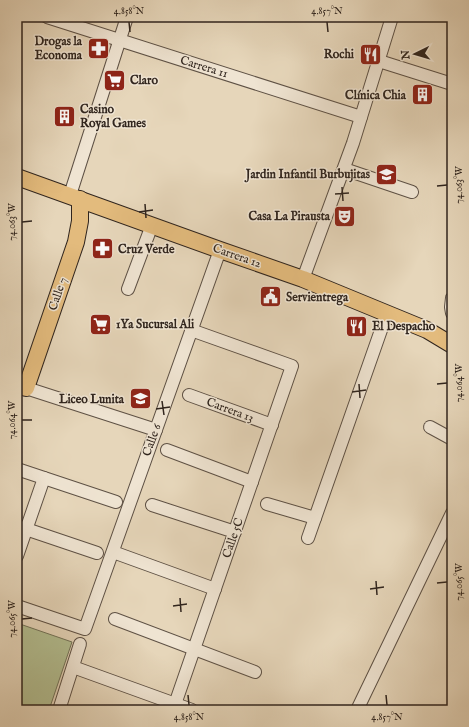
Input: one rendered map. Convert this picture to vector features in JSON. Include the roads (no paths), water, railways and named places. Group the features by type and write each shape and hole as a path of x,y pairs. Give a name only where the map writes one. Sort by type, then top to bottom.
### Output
{"main road":[{"name":"Carrera 12","path":"17,176 303,279 427,330 452,345"},
{"name":"Calle 7","path":"22,386 76,242 80,221 75,197"}],"street":[{"name":"Carrera 11","path":"47,17 361,117"},
{"name":"Calle 7","path":"75,197 127,17"},
{"path":"303,279 344,169 392,17"},
{"path":"379,61 452,84"},
{"path":"344,169 412,192"},
{"path":"128,289 152,225"},
{"name":"Calle 6","path":"17,606 85,629 220,250"},
{"path":"452,298 452,313"},
{"path":"308,538 388,313"},
{"name":"Calle 5C","path":"175,707 292,366 191,330"},
{"path":"22,386 156,430"},
{"name":"Carrera 13","path":"188,394 272,425"},
{"path":"430,427 452,439"},
{"path":"167,450 252,482"},
{"path":"17,469 116,502"},
{"path":"17,556 22,528 44,478"},
{"path":"267,504 315,518"},
{"path":"152,505 235,532"},
{"path":"357,710 452,514"},
{"path":"22,528 97,553"},
{"path":"113,552 215,589"},
{"path":"115,618 255,672"},
{"path":"59,710 80,644"},
{"path":"73,666 175,707 192,710"}],"place":[{"name":"Drogas la Economa","path":"98,48"},
{"name":"Rochi","path":"370,54"},
{"name":"Claro","path":"115,80"},
{"name":"Clínica Chia","path":"422,95"},
{"name":"Casino Royal Games","path":"65,116"},
{"name":"Jardin Infantil Burbujitas","path":"386,174"},
{"name":"Casa La Pirausta","path":"345,216"},
{"name":"Cruz Verde","path":"103,249"},
{"name":"Servientrega","path":"271,297"},
{"name":"1Ya Sucursal Ali","path":"101,324"},
{"name":"El Despacho","path":"356,326"},
{"name":"Liceo Lunita","path":"140,399"}]}
